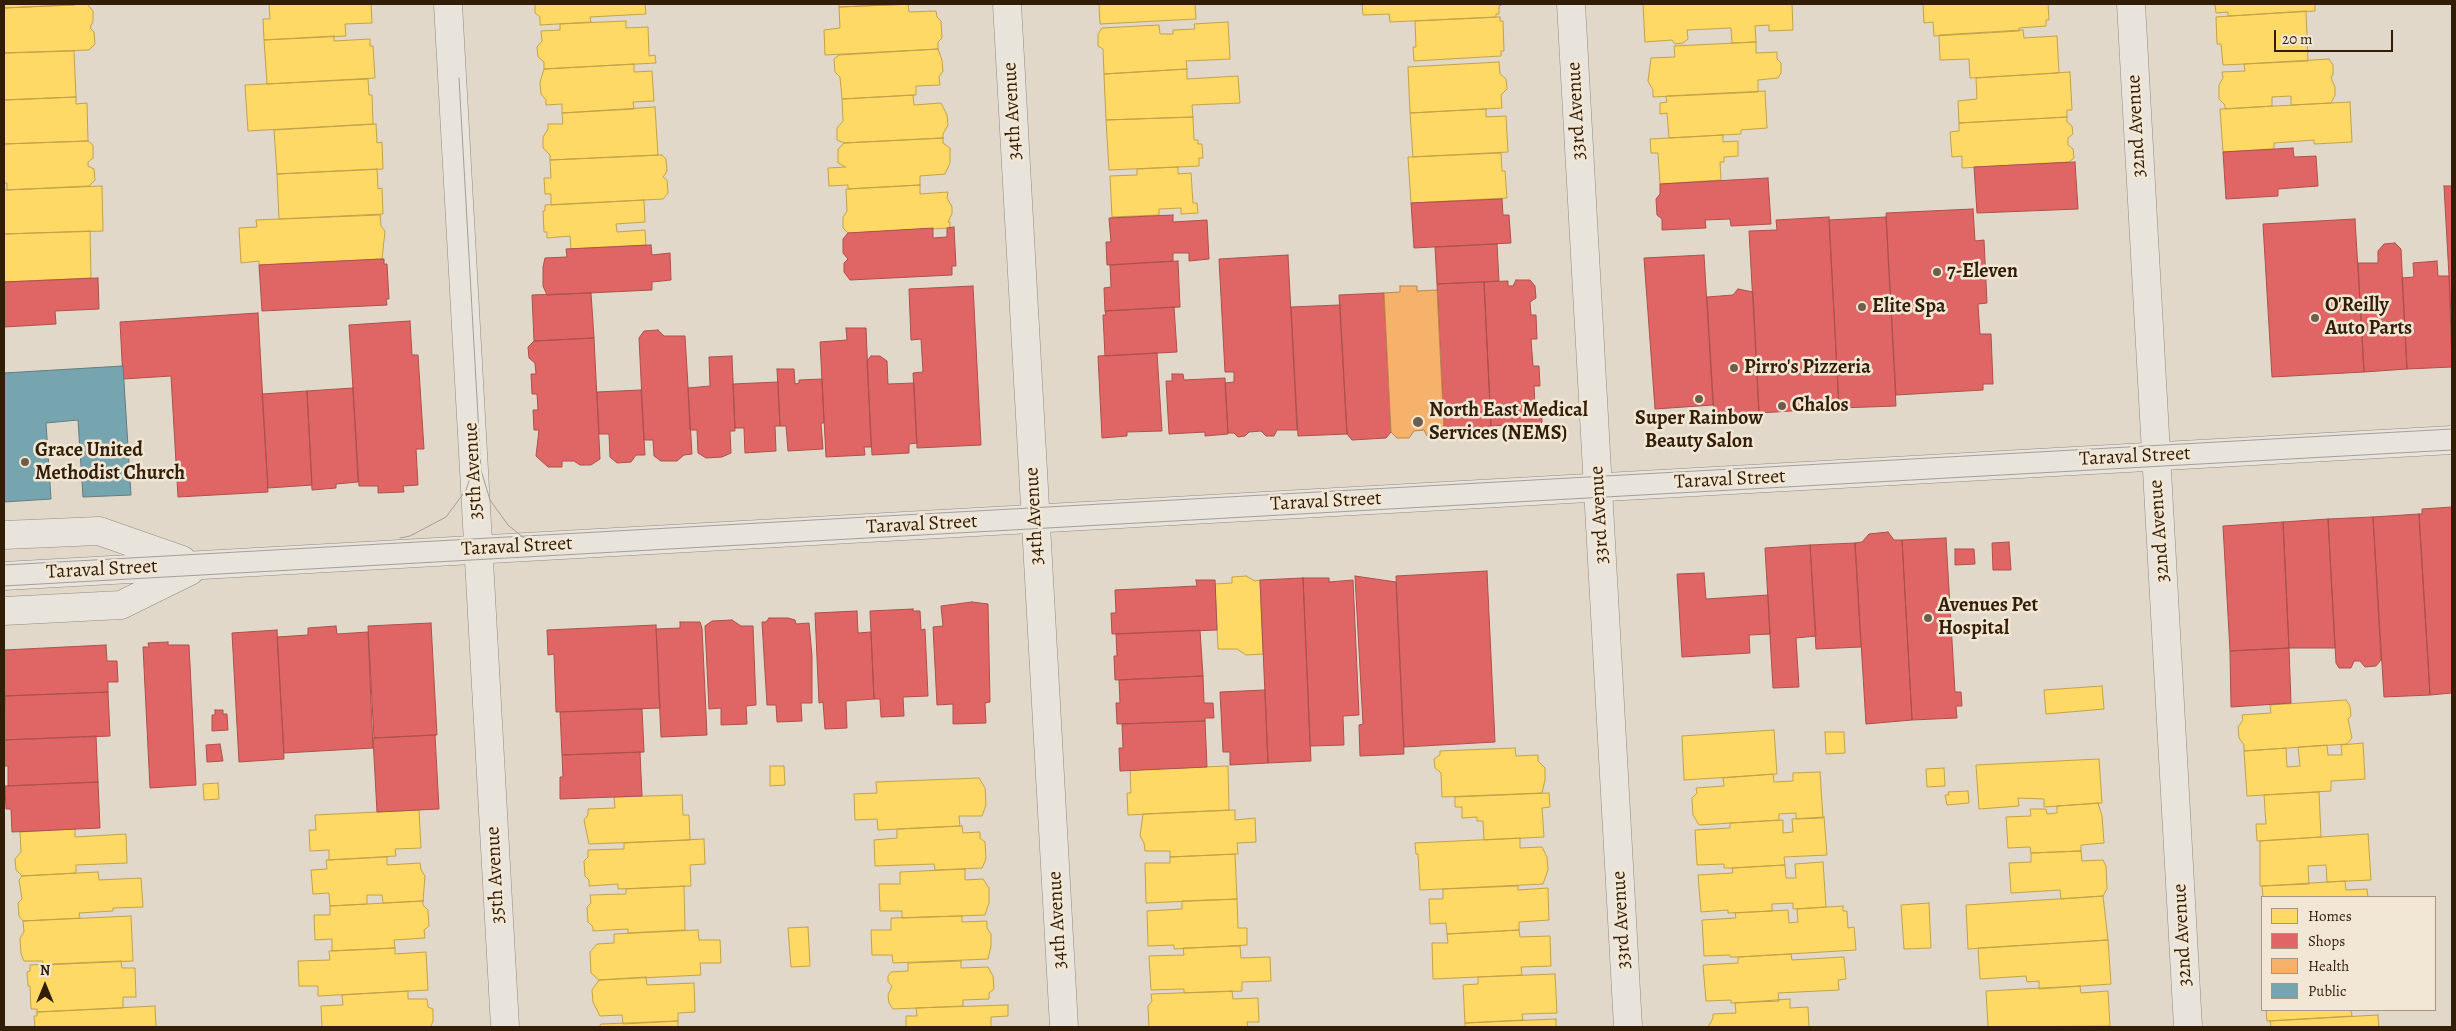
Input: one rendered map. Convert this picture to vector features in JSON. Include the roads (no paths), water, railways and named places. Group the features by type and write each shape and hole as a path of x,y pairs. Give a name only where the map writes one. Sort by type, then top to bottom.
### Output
{"street":[{"name":"35th Avenue","path":"448,4 505,1027"},
{"name":"34th Avenue","path":"1007,4 1064,1027"},
{"name":"33rd Avenue","path":"1571,4 1628,1027"},
{"name":"32nd Avenue","path":"2131,4 2188,1027"},
{"name":"Taraval Street","path":"4,576 2452,440"},
{"name":"Taraval Street","path":"4,535 99,531 200,566"},
{"name":"Taraval Street","path":"4,611 121,605 200,566"}],"tram line":[{"path":"459,78 481,470 490,500 508,525 529,542 558,551"},
{"path":"4,565 2452,429"},
{"path":"4,586 2452,450"},
{"path":"400,538 410,536 446,517 466,490 477,457"}],"place":[{"name":"7-Eleven","path":"1937,272"},
{"name":"Elite Spa","path":"1862,307"},
{"name":"O'Reilly Auto Parts","path":"2315,318"},
{"name":"Pirro's Pizzeria","path":"1734,368"},
{"name":"Super Rainbow Beauty Salon","path":"1699,399"},
{"name":"Chalos","path":"1782,406"},
{"name":"North East Medical Services (NEMS)","path":"1418,422"},
{"name":"Grace United Methodist Church","path":"25,462"},
{"name":"Avenues Pet Hospital","path":"1928,618"}]}
